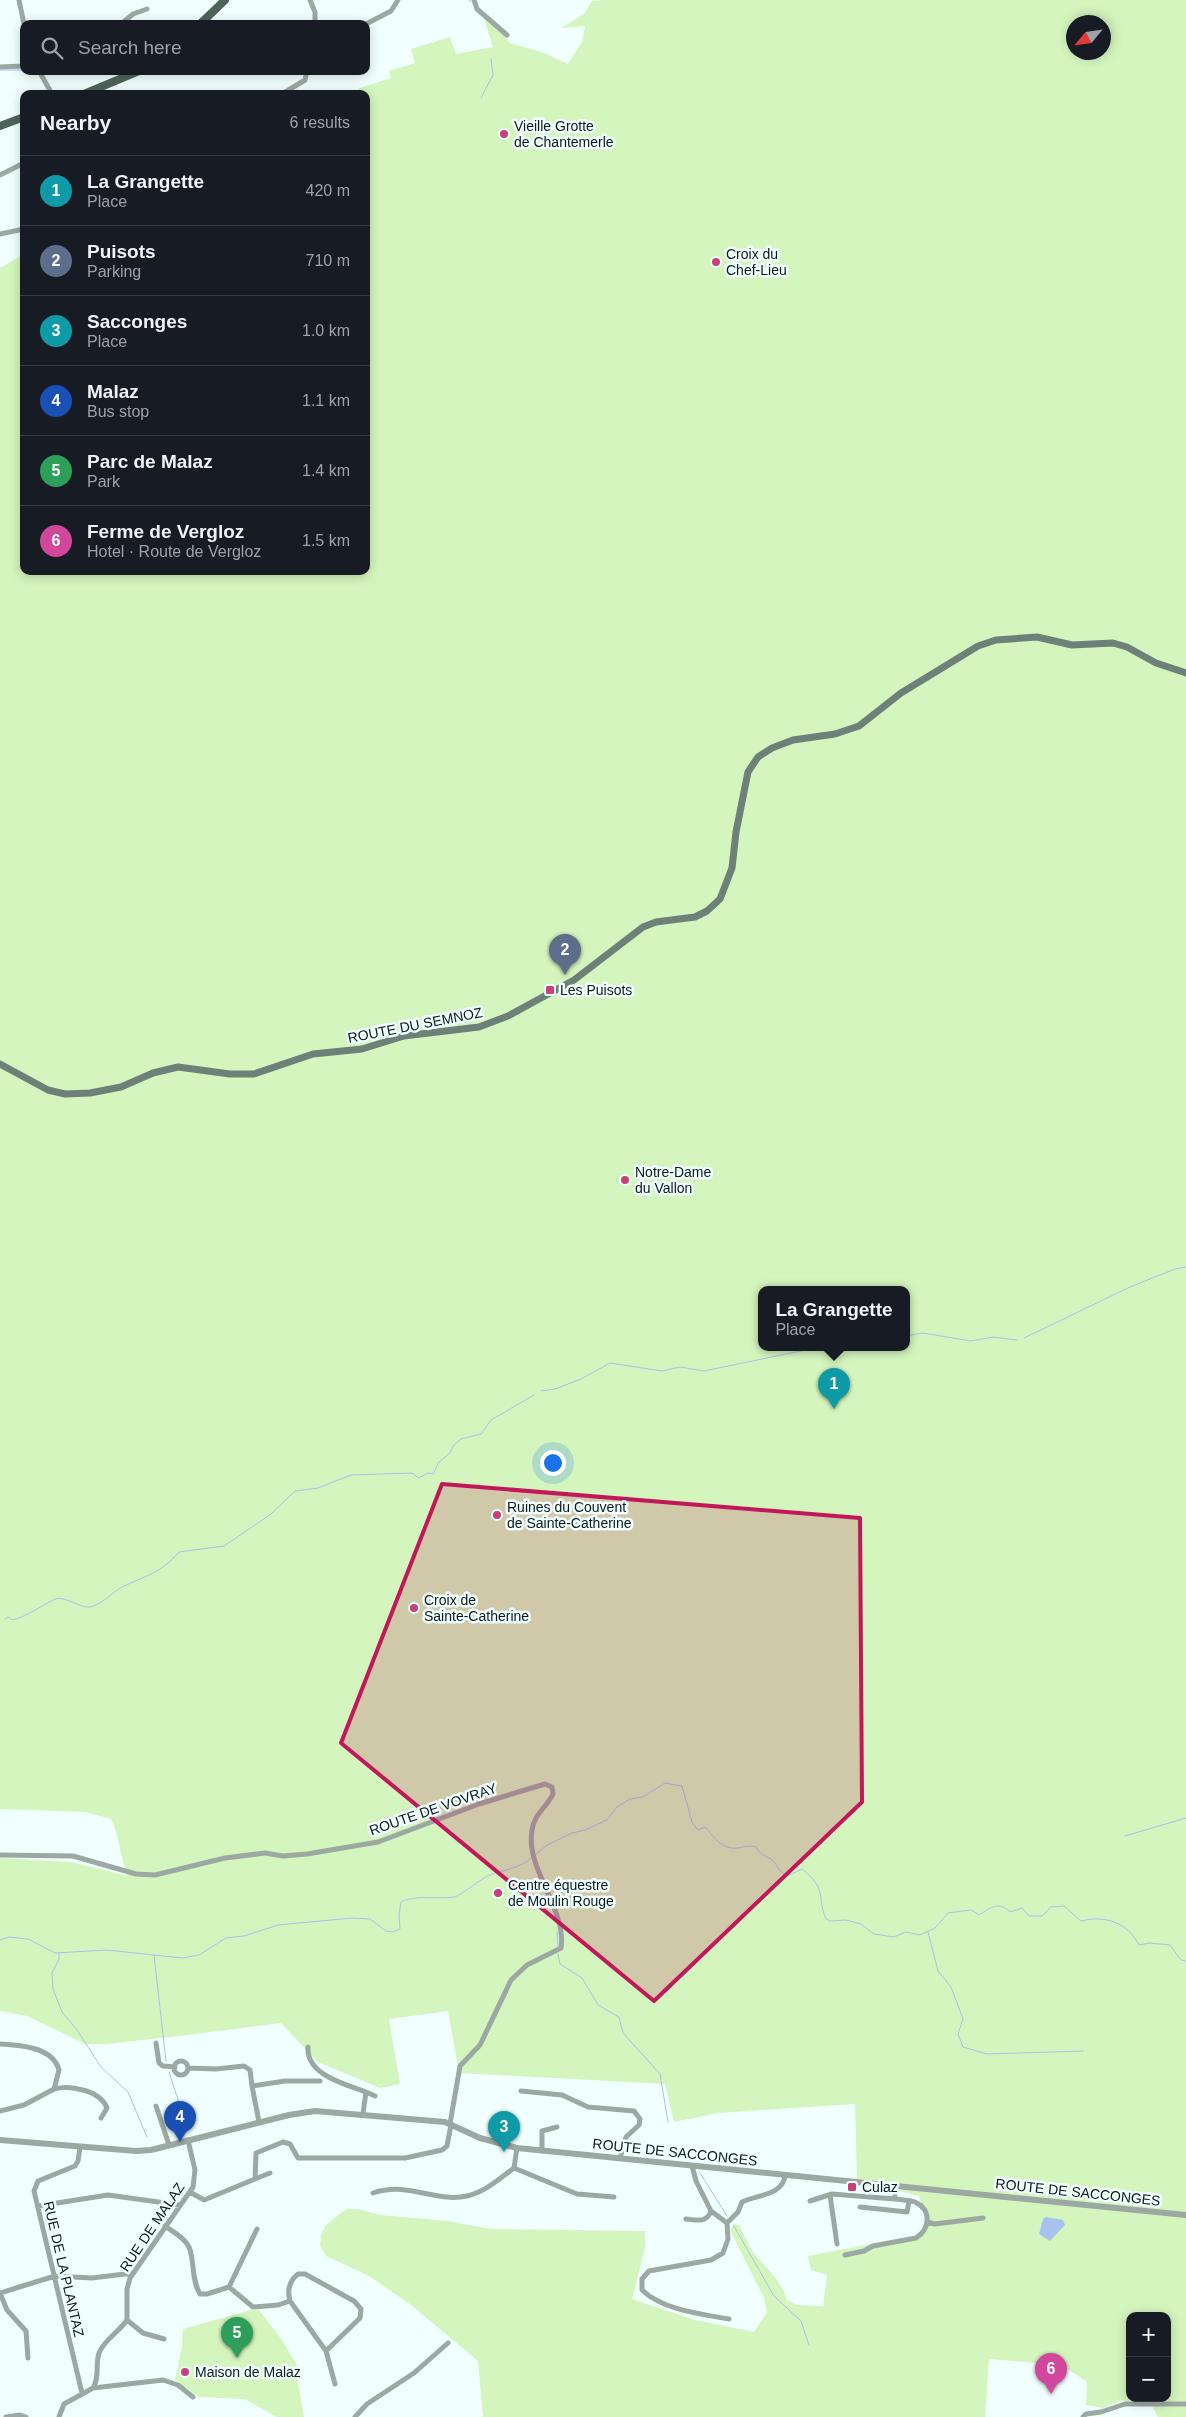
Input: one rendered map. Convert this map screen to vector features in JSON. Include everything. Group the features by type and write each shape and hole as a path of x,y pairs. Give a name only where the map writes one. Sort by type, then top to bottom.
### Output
{"main road":[{"path":"204,20 225,0"},
{"path":"93,90 129,75"},
{"path":"0,126 20,118"},
{"name":"ROUTE DU SEMNOZ","path":"0,1064 48,1090 72,1094 90,1093 121,1087 153,1073 178,1067 230,1074 254,1074 313,1054 362,1049 404,1036 464,1030 494,1022 574,980 643,927 656,922 695,917 714,906 724,891 732,868 736,832 747,778 753,762 765,752 793,740 835,734 859,726 909,688 973,648 991,641 1037,638 1072,645 1113,644 1186,673"}],"street":[{"path":"19,0 23,20"},
{"path":"310,0 316,12 315,20"},
{"path":"370,22 391,11 398,0"},
{"path":"474,0 477,9 507,35"},
{"path":"126,20 133,14 147,9"},
{"path":"0,67 20,66"},
{"path":"41,75 50,90"},
{"path":"289,90 305,80 306,75"},
{"path":"0,174 20,165"},
{"path":"16,230 20,227"},
{"path":"0,234 20,229"},
{"name":"ROUTE DE VOVRAY","path":"0,1854 73,1856 136,1874 155,1875 198,1863 254,1854 307,1854 351,1848 389,1838 479,1804 548,1784 552,1787 553,1794 535,1817 532,1829 533,1855 561,1933 561,1948 527,1965 511,1980 480,2044 460,2066 451,2124"},
{"path":"156,2043 158,2063 174,2068 180,2075 186,2074 188,2068"},
{"path":"0,2044 33,2049 53,2058 59,2070 54,2089"},
{"path":"308,2047 308,2056 318,2070 375,2096"},
{"path":"174,2068 182,2061 188,2068 216,2069 244,2066 250,2070 260,2122"},
{"path":"252,2086 285,2081 320,2081"},
{"path":"0,2111 24,2105 54,2089 73,2088 94,2094 106,2105 106,2112 101,2118"},
{"path":"521,2091 562,2094 588,2107 634,2111 640,2119 639,2125 626,2138 620,2158"},
{"path":"363,2114 366,2092"},
{"path":"156,2106 169,2145"},
{"name":"ROUTE DE SACCONGES","path":"0,2140 136,2151 315,2111 363,2114 451,2124 480,2138 517,2148 1186,2215"},
{"path":"255,2179 256,2154 283,2142 290,2144 298,2158 405,2158 442,2150 447,2146 451,2124"},
{"path":"542,2151 542,2131 557,2127"},
{"name":"RUE DE MALAZ","path":"127,2320 127,2288 133,2273 190,2192 195,2177 188,2140"},
{"name":"RUE DE LA PLANTAZ","path":"80,2147 78,2161 75,2166 40,2179 35,2184 34,2191 82,2393"},
{"path":"373,2193 401,2188 446,2197 466,2196 483,2190 514,2168 517,2148"},
{"path":"692,2166 698,2185 711,2211 727,2223"},
{"path":"514,2168 576,2194 614,2197"},
{"path":"190,2192 204,2200 270,2173"},
{"path":"728,2319 689,2312 650,2298 642,2290 642,2279 649,2271 711,2260 723,2253 728,2239 727,2223 738,2212 742,2202 779,2189 785,2182 785,2176"},
{"path":"895,2189 895,2199"},
{"path":"830,2194 837,2244"},
{"path":"810,2202 830,2194 895,2199 909,2201 922,2206 927,2216 927,2227 916,2238 873,2246 864,2251 845,2256"},
{"path":"38,2206 108,2195 180,2205"},
{"path":"860,2207 907,2212 909,2201"},
{"path":"686,2219 703,2220 708,2217 711,2211"},
{"path":"927,2222 935,2224 983,2218"},
{"path":"165,2226 183,2240 189,2248 196,2288 200,2294 207,2294 229,2287 257,2229"},
{"path":"28,2358 26,2331 7,2310 0,2293 55,2276 92,2278 133,2273"},
{"path":"326,2352 360,2318 361,2309 354,2301 305,2274 298,2274 292,2279 288,2292 290,2301 326,2352 335,2384"},
{"path":"229,2287 253,2307 278,2305 290,2301"},
{"path":"93,2388 98,2380 100,2351 127,2320 143,2333 164,2339"},
{"path":"355,2417 367,2404 414,2373 448,2342"},
{"path":"59,2417 64,2404 93,2388 167,2380 193,2397"},
{"path":"1083,2417 1086,2414 1101,2412 1125,2404 1186,2404"},
{"path":"6,2417 20,2415 26,2417"}],"highlighted area":[{"path":"442,1484 860,1518 862,1802 654,2001 341,1743"}],"green space":[{"path":"604,0 1186,0 1186,2417 1158,2417 1150,2402 1171,2402 1171,2312 1126,2312 1126,2401 1120,2401 1103,2408 1086,2405 1087,2382 1062,2365 989,2359 985,2417 483,2417 478,2361 411,2305 369,2276 326,2256 320,2246 321,2235 326,2225 346,2209 358,2209 381,2215 447,2221 491,2229 645,2231 645,2248 632,2299 695,2320 754,2332 767,2312 764,2298 731,2232 733,2224 739,2225 753,2252 778,2281 787,2300 797,2305 823,2306 827,2275 811,2270 808,2256 924,2234 927,2222 919,2196 857,2180 855,2104 718,2113 674,2122 665,2084 459,2073 448,2011 389,2019 400,2084 380,2088 318,2062 281,2023 107,2044 85,2044 27,2016 0,2011 0,1858 71,1862 128,1876 111,1819 85,1812 0,1809 0,268 20,256 20,575 370,575 370,90 358,90 391,78 389,71 415,63 411,49 450,37 456,54 493,47 484,18 505,35 509,43 542,52 568,64 582,42 585,26 561,28 584,14 592,1"},
{"path":"251,2310 259,2310 282,2340 297,2365 296,2371 304,2417 277,2417 244,2399 199,2397 175,2380 182,2346 183,2329"}],"water":[{"path":"1046,2217 1063,2220 1065,2225 1050,2241 1039,2234 1043,2219"}],"waterway":[{"path":"481,98 493,75 491,59"},
{"path":"0,70 20,70"},
{"path":"1024,1338 1130,1287 1175,1269 1186,1267"},
{"path":"910,1335 923,1333 971,1341 993,1337 1017,1340"},
{"path":"541,1391 555,1389 581,1379 610,1363 662,1371 680,1367 704,1371 801,1351"},
{"path":"5,1619 9,1617 12,1620 23,1616 57,1599 66,1600 85,1607 95,1606 122,1587 159,1570 179,1552 224,1546 271,1514 295,1491 318,1488 351,1475 412,1473 419,1478 428,1473 433,1474 439,1462 450,1453 453,1446 461,1439 481,1434 491,1420 534,1395"},
{"path":"535,1855 547,1845 607,1820 617,1807 630,1799 643,1797 665,1783 682,1786 692,1822 698,1830 705,1827 718,1842 727,1847 756,1847 787,1876 802,1869 818,1887 823,1911 826,1919 830,1921 846,1920 861,1924 874,1934 894,1937 906,1932 920,1935 935,1928 948,1913 971,1910 979,1915 998,1906 1010,1912 1022,1908 1029,1916 1042,1916 1051,1907 1064,1906 1081,1921 1090,1919 1107,1920 1122,1926 1134,1937 1139,1945 1149,1943 1170,1945 1181,1960 1186,1961"},
{"path":"1125,1836 1186,1818"},
{"path":"0,1940 9,1937 28,1939 55,1953 107,1950 182,1958 199,1955 226,1938 244,1936 278,1925 352,1918 370,1919 386,1931 393,1932 400,1929 399,1915 401,1902 414,1898 454,1897 486,1877 517,1866 532,1857"},
{"path":"557,1932 558,1947"},
{"path":"928,1932 938,1971 951,1987 963,2019 958,2034 963,2047 987,2054 1083,2051"},
{"path":"59,1952 59,1959 52,1973 53,1989 62,2012 77,2030 101,2067 128,2092 147,2137"},
{"path":"558,1954 560,1964 582,1978 598,2005 619,2017 623,2033 660,2074 668,2122"},
{"path":"154,1955 166,2061"},
{"path":"169,2072 184,2118"},
{"path":"700,2173 727,2216"},
{"path":"734,2226 774,2296 801,2321 809,2345"}],"place":[{"name":"Vieille Grotte de Chantemerle","path":"504,134"},
{"name":"Croix du Chef-Lieu","path":"716,262"},
{"name":"Puisots","path":"565,975"},
{"name":"Les Puisots","path":"550,990"},
{"name":"Notre-Dame du Vallon","path":"625,1180"},
{"name":"La Grangette","path":"834,1409"},
{"name":"Ruines du Couvent de Sainte-Catherine","path":"497,1515"},
{"name":"Croix de Sainte-Catherine","path":"414,1608"},
{"name":"Centre équestre de Moulin Rouge","path":"498,1893"},
{"name":"Malaz","path":"180,2142"},
{"name":"Sacconges","path":"504,2152"},
{"name":"Culaz","path":"852,2187"},
{"name":"Parc de Malaz","path":"237,2358"},
{"name":"Maison de Malaz","path":"185,2372"},
{"name":"Ferme de Vergloz","path":"1051,2394"}]}
